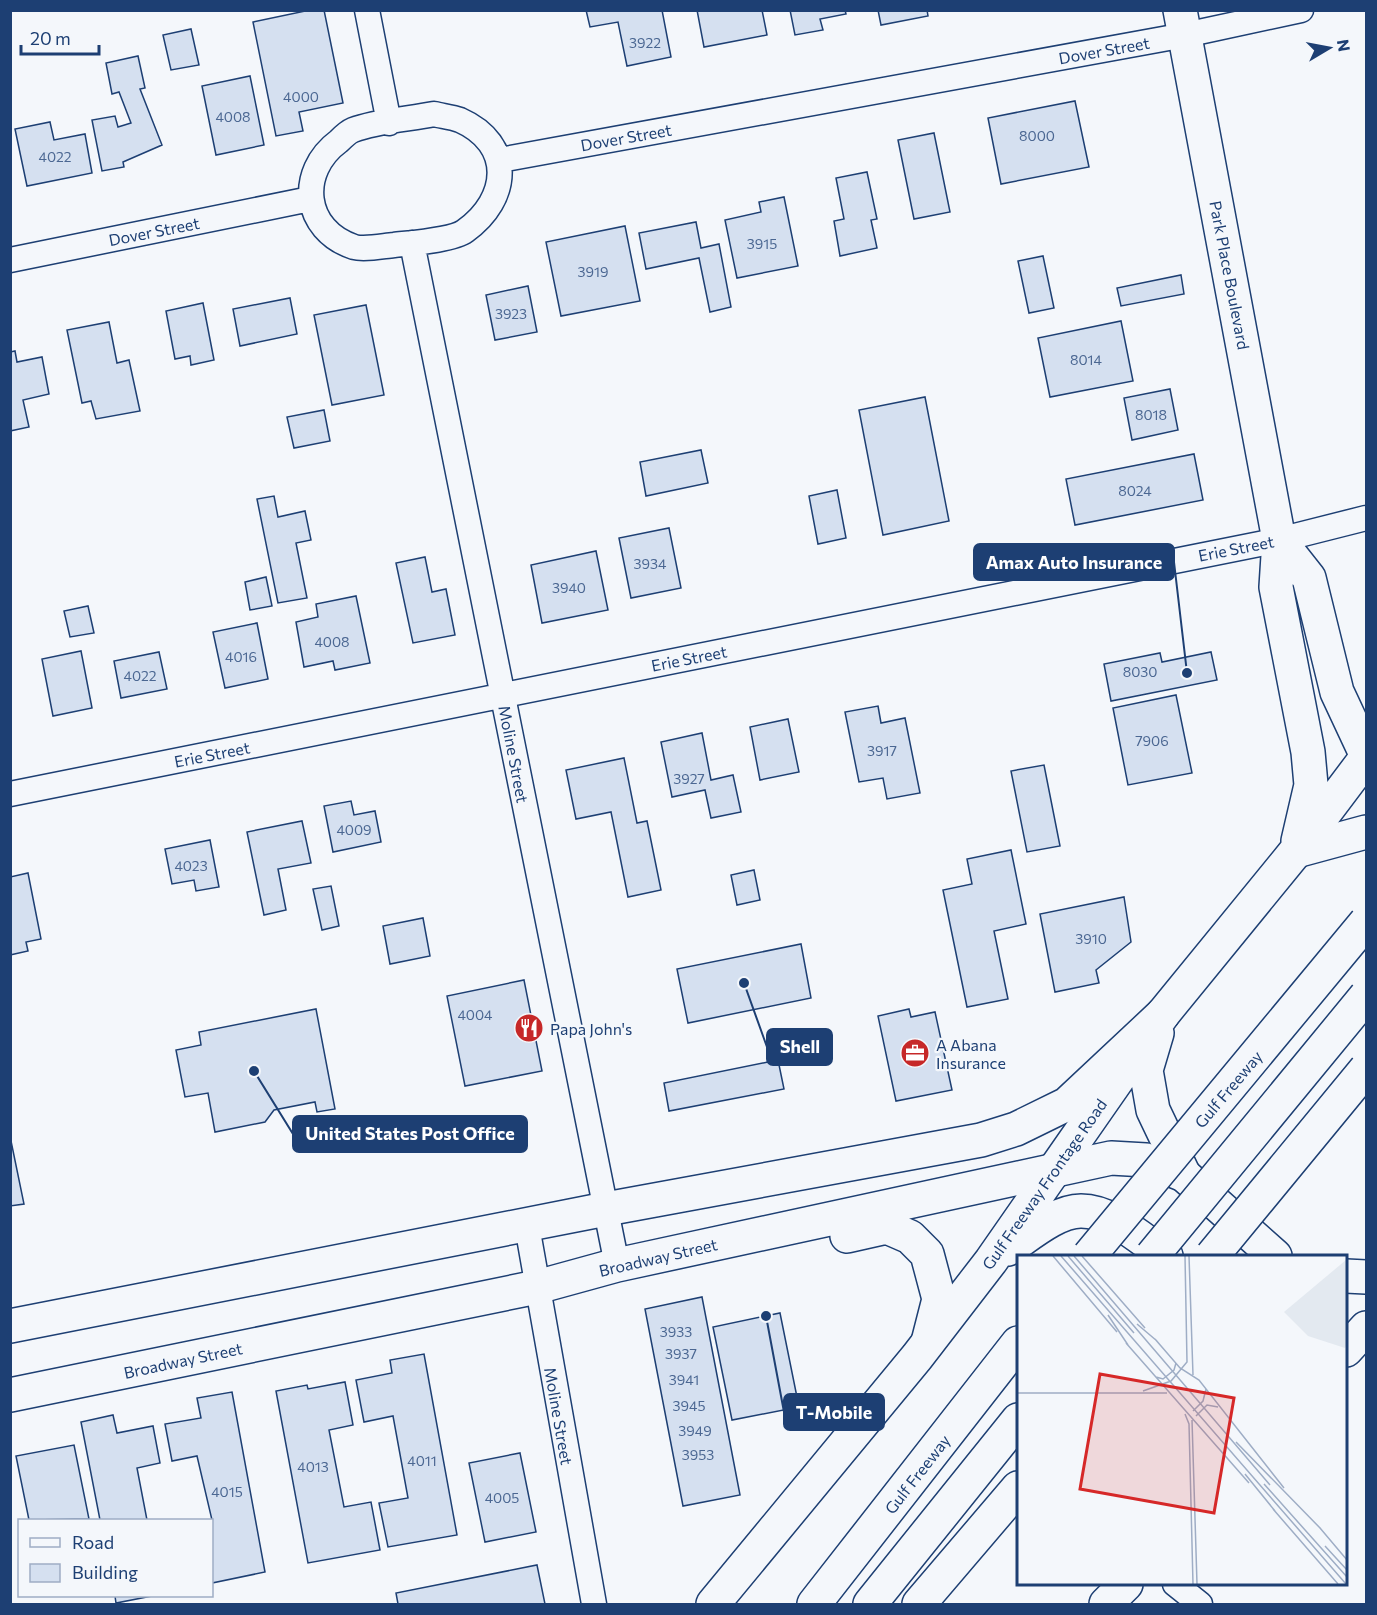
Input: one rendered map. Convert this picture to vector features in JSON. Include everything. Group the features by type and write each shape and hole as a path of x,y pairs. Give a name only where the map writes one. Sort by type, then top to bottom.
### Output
{"main road":[{"name":"Park Place Boulevard","path":"1182,23 1279,540 1276,587 1308,752 1311,785 1296,851"},
{"name":"Park Place Boulevard","path":"1279,540 1309,578 1338,692 1366,756"},
{"name":"Gulf Freeway Frontage Road","path":"713,1605 769,1540 991,1261 1163,1014 1296,851 1366,756"},
{"path":"1296,851 1366,832"},
{"name":"Gulf Freeway","path":"1091,1255 1366,922"},
{"path":"1154,1255 1366,996"},
{"path":"10,1326 1003,1134 1067,1104 1163,1014"},
{"path":"1163,1014 1146,1070 1153,1110 1184,1175"},
{"path":"1214,1255 1366,1069"},
{"name":"Broadway Street","path":"10,1395 537,1287 617,1265 1111,1158 1146,1160 1184,1175 1273,1255"},
{"path":"991,1261 1048,1223 1083,1211 1114,1221 1163,1255"},
{"path":"811,1222 843,1237 887,1227 910,1237 927,1254 939,1299 928,1342"},
{"path":"1347,1276 1366,1277"},
{"path":"1347,1349 1366,1328"},
{"name":"Gulf Freeway","path":"814,1605 1017,1344"},
{"path":"870,1605 1017,1420"},
{"path":"919,1605 1017,1489"},
{"path":"791,1605 850,1561"},
{"path":"932,1605 955,1564"},
{"path":"1106,1605 1125,1585"}],"street":[{"path":"367,10 389,123"},
{"name":"Dover Street","path":"500,160 1182,23 1301,10"},
{"path":"434,114 460,120 486,138 500,160 500,188 485,213 464,232 412,243 357,248 337,240 320,223 310,199 313,173 327,149 352,130 434,114"},
{"name":"Dover Street","path":"10,260 310,199"},
{"name":"Moline Street","path":"412,243 617,1265"},
{"name":"Erie Street","path":"10,794 1279,540 1366,518"},
{"name":"Moline Street","path":"527,1226 594,1605"},
{"path":"1175,1585 1200,1605"}],"building":[{"path":"310,10 324,10 343,103 299,112 303,131 276,136 253,22"},
{"path":"586,10 662,10 671,57 627,66 618,22 590,27"},
{"path":"697,10 762,10 767,35 704,47"},
{"path":"790,10 845,10 846,14 820,19 823,30 795,35"},
{"path":"878,10 927,10 928,16 881,25"},
{"path":"191,29 199,65 171,70 163,35"},
{"path":"138,56 145,88 140,89 162,145 123,162 124,167 102,171 92,120 115,116 118,127 131,123 119,92 112,94 106,63"},
{"path":"250,76 264,145 216,155 202,86"},
{"path":"1075,101 1089,167 1001,184 988,118"},
{"path":"50,122 54,140 85,134 92,173 27,186 15,129"},
{"path":"934,133 950,212 914,219 898,140"},
{"path":"867,172 877,219 871,220 877,248 840,256 834,221 844,219 836,178"},
{"path":"784,197 798,266 737,278 725,220 761,212 759,202"},
{"path":"696,222 701,248 719,244 731,307 710,312 699,258 646,269 639,233"},
{"path":"625,226 640,301 561,316 546,242"},
{"path":"1043,256 1054,308 1029,313 1018,261"},
{"path":"1181,275 1184,294 1121,306 1117,288"},
{"path":"528,286 537,332 495,340 486,295"},
{"path":"290,298 297,334 240,346 233,309"},
{"path":"203,303 214,360 191,365 190,356 175,359 166,311"},
{"path":"366,305 384,395 332,405 314,315"},
{"path":"1121,321 1133,381 1050,397 1038,338"},
{"path":"109,322 117,363 129,360 140,411 96,419 91,401 82,403 67,330"},
{"path":"15,351 17,362 42,357 49,394 23,400 29,427 10,431 10,352"},
{"path":"1170,389 1178,430 1132,440 1124,398"},
{"path":"925,397 949,521 883,535 859,410"},
{"path":"324,410 330,441 294,448 287,417"},
{"path":"701,450 708,483 646,496 640,462"},
{"path":"1194,454 1203,500 1075,525 1066,479"},
{"path":"837,490 846,538 818,544 809,496"},
{"path":"274,496 278,517 305,511 311,540 296,543 307,598 278,603 257,499"},
{"path":"669,528 681,588 631,598 619,538"},
{"path":"596,551 608,610 542,623 531,565"},
{"path":"425,557 432,592 446,589 455,635 413,643 396,563"},
{"path":"266,577 272,606 250,610 245,582"},
{"path":"356,596 370,663 335,670 333,661 304,667 296,622 318,617 316,604"},
{"path":"88,606 94,633 70,637 64,611"},
{"path":"257,623 268,679 225,688 213,632"},
{"path":"81,651 92,708 53,716 42,659"},
{"path":"159,652 167,689 121,698 114,661"},
{"path":"1211,652 1217,680 1111,701 1104,664 1160,653 1162,662"},
{"path":"1176,695 1192,773 1128,785 1113,708"},
{"path":"878,706 881,723 905,718 920,793 887,799 883,778 859,782 845,712"},
{"path":"788,719 799,772 760,780 750,727"},
{"path":"702,733 711,780 733,775 741,812 711,818 705,790 672,797 661,742"},
{"path":"624,758 637,823 647,821 661,890 628,897 611,812 576,819 566,770"},
{"path":"1044,765 1060,846 1027,852 1011,771"},
{"path":"351,801 354,815 375,811 381,842 333,852 324,806"},
{"path":"302,821 311,863 278,869 286,910 264,915 247,832"},
{"path":"210,840 219,887 196,891 194,880 172,884 165,849"},
{"path":"1011,850 1026,924 994,931 1008,999 967,1007 943,890 972,884 967,859"},
{"path":"754,870 760,900 737,905 731,875"},
{"path":"28,873 41,939 26,942 28,951 10,955 10,877"},
{"path":"331,886 339,926 322,930 313,889"},
{"path":"1124,897 1131,942 1096,970 1099,983 1055,992 1040,914"},
{"path":"423,918 430,956 390,964 383,926"},
{"path":"801,944 811,998 688,1023 677,969"},
{"path":"524,980 542,1071 465,1086 447,996"},
{"path":"316,1009 335,1109 317,1112 315,1102 274,1110 265,1122 215,1132 208,1093 185,1097 176,1050 201,1045 199,1032"},
{"name":"A Abana Insurance","path":"909,1009 911,1017 935,1012 952,1090 896,1101 878,1016"},
{"path":"778,1060 784,1089 669,1111 664,1083"},
{"path":"10,1142 24,1204 10,1206"},
{"path":"702,1297 740,1495 683,1506 645,1309"},
{"path":"780,1313 799,1407 732,1420 713,1327"},
{"path":"424,1354 457,1535 388,1547 379,1503 408,1498 393,1416 364,1422 356,1380 392,1373 390,1360"},
{"path":"345,1382 353,1425 329,1430 344,1507 371,1502 380,1550 308,1563 276,1391 307,1385 308,1389"},
{"path":"232,1392 265,1572 213,1583 213,1519 197,1456 172,1461 165,1424 201,1418 197,1398"},
{"path":"113,1415 117,1433 153,1426 160,1463 137,1468 147,1519 100,1519 81,1422"},
{"path":"74,1445 89,1519 29,1519 16,1456"},
{"path":"520,1453 536,1532 485,1542 469,1463"},
{"path":"537,1565 545,1604 398,1604 396,1593"},
{"path":"115,1597 147,1597 116,1603"}],"place":[{"name":"Amax Auto Insurance","path":"1187,673"},
{"name":"Shell","path":"744,983"},
{"name":"Papa John's","path":"529,1028"},
{"name":"A Abana Insurance","path":"915,1053"},
{"name":"United States Post Office","path":"254,1071"},
{"name":"T-Mobile","path":"766,1316"}]}
